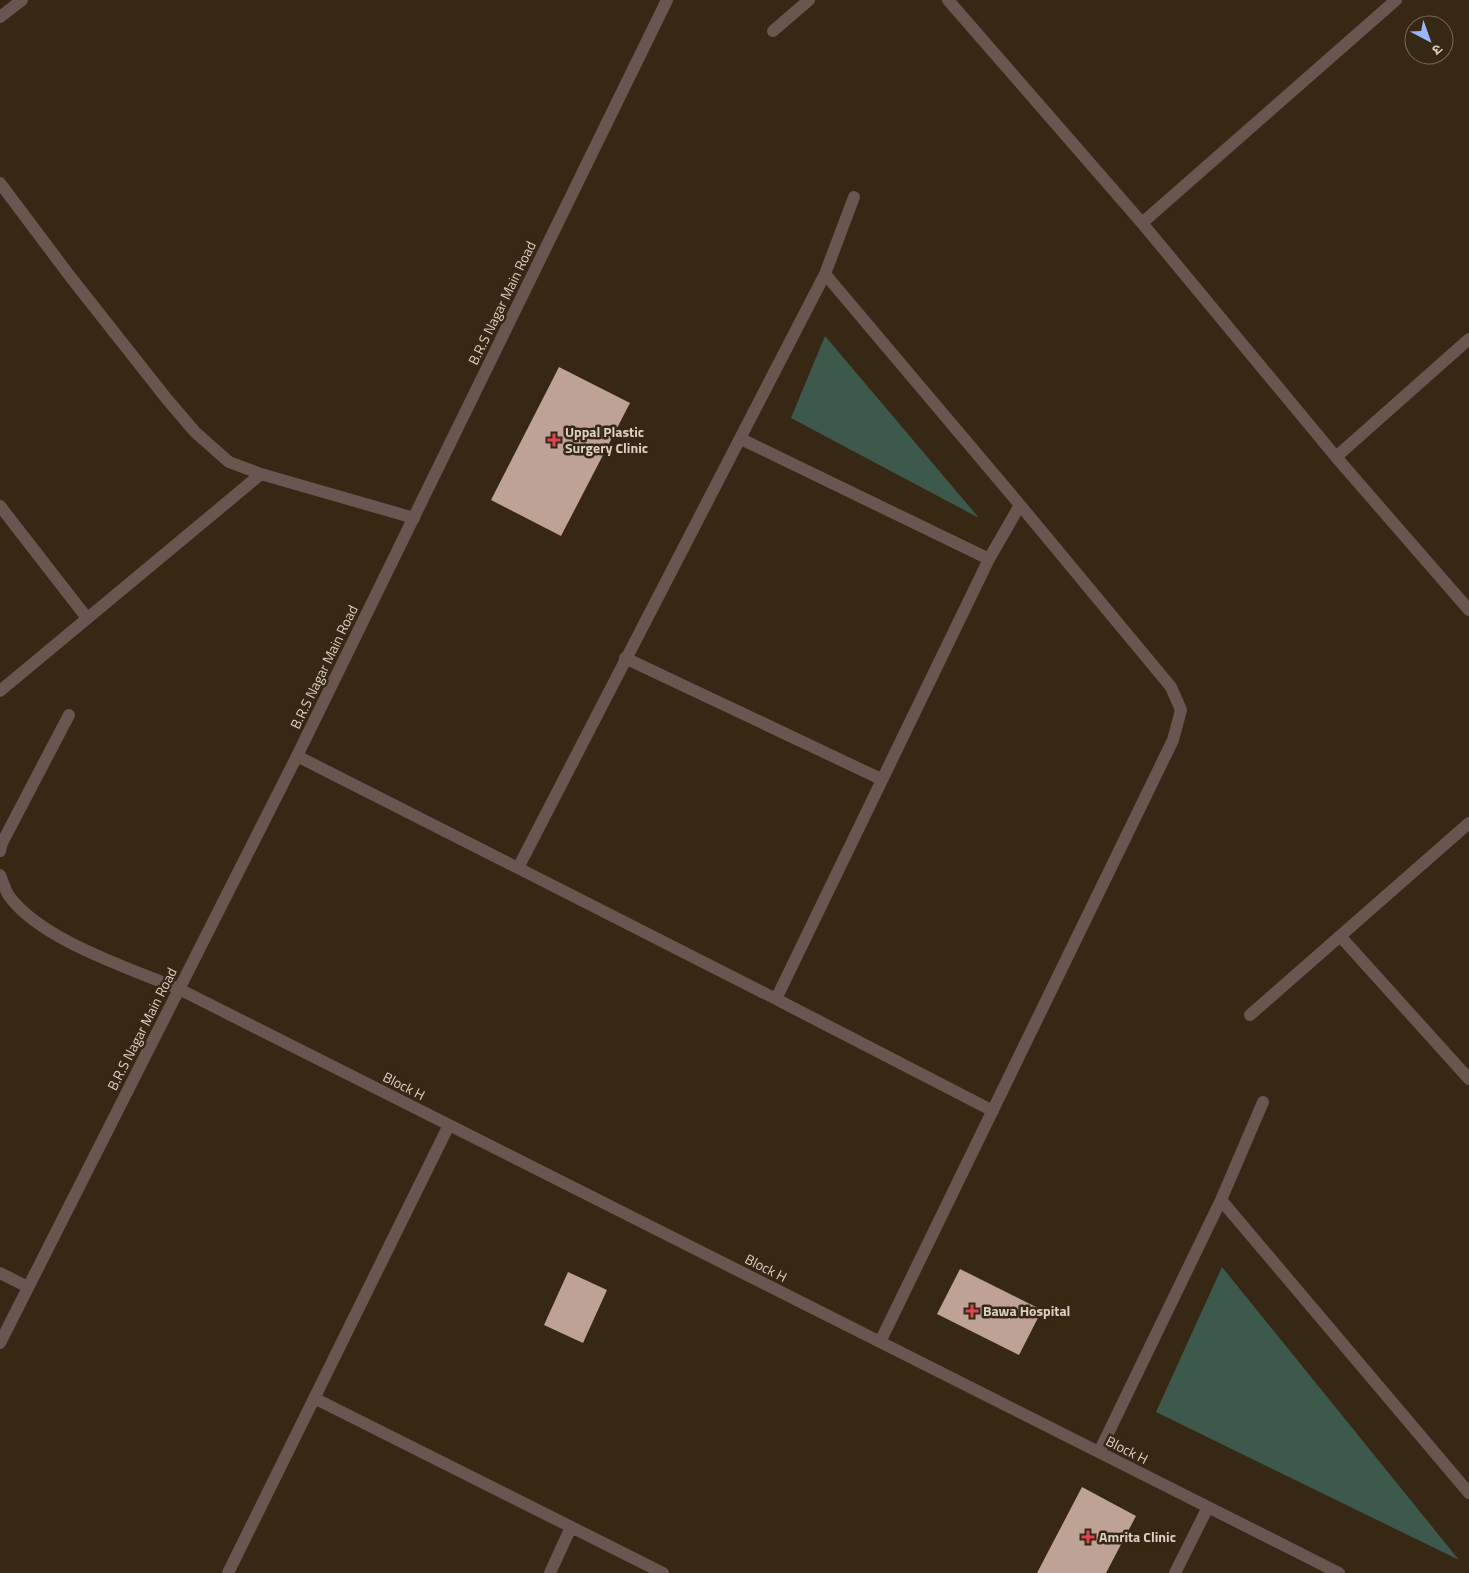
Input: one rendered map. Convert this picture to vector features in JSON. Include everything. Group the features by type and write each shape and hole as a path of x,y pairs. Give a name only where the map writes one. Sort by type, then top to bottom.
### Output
{"street":[{"path":"0,17 22,0"},
{"name":"B.R.S Nagar Main Road","path":"0,1343 297,756 667,0"},
{"path":"772,31 810,0"},
{"path":"1142,223 1396,0"},
{"path":"952,1 1142,223 1336,457 1469,610"},
{"path":"0,183 147,375 195,432 229,462 261,474 414,518"},
{"path":"518,868 825,274 854,196"},
{"path":"825,274 1171,687 1181,710 1173,740 880,1342"},
{"path":"1336,457 1469,339"},
{"path":"741,439 989,559"},
{"path":"0,692 261,474"},
{"path":"776,998 989,559 1020,505"},
{"path":"0,506 87,618"},
{"path":"626,658 881,780"},
{"path":"0,851 2,843 69,715"},
{"path":"297,756 776,998 993,1111"},
{"path":"1250,1015 1469,823"},
{"path":"0,875 4,892"},
{"name":"Block H","path":"4,892 30,918 84,950 179,989 1339,1573"},
{"path":"1340,936 1469,1079"},
{"path":"1099,1452 1221,1200 1263,1102"},
{"path":"228,1573 448,1125"},
{"path":"1221,1200 1469,1493"},
{"path":"0,1273 28,1287"},
{"path":"314,1398 663,1573"},
{"path":"1175,1573 1208,1507"},
{"path":"550,1573 571,1527"}],"green space":[{"path":"825,336 979,518 791,418"},
{"path":"1222,1267 1459,1560 1156,1412"}],"building":[{"path":"559,367 630,403 561,536 491,500"},
{"path":"960,1269 1042,1310 1019,1355 937,1314"},
{"path":"568,1272 607,1290 583,1343 544,1325"},
{"path":"1082,1487 1136,1516 1106,1573 1037,1573"}],"place":[{"name":"Uppal Plastic Surgery Clinic","path":"554,440"},
{"name":"Bawa Hospital","path":"972,1311"},
{"name":"Amrita Clinic","path":"1088,1537"}]}
